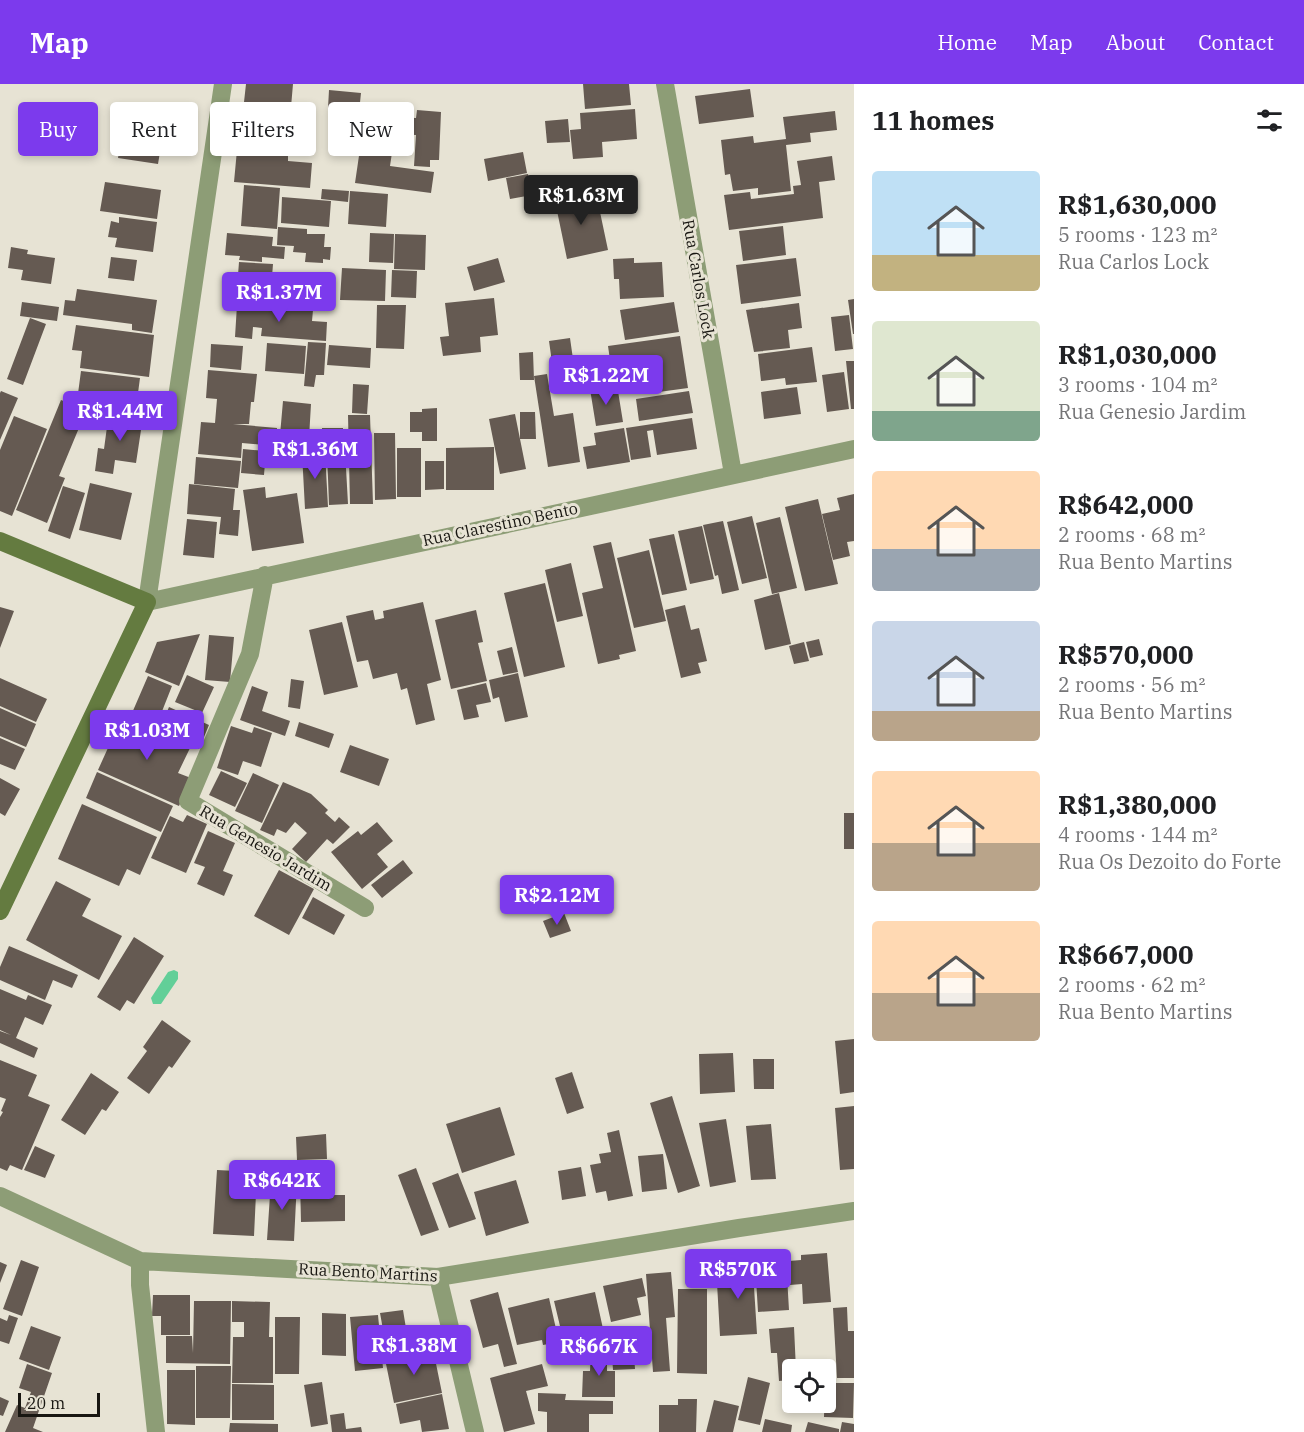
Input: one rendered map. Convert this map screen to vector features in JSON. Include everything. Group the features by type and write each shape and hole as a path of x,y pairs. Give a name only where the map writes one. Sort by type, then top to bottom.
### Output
{"main road":[{"path":"0,541 147,602 0,910"}],"street":[{"path":"147,602 223,84"},
{"name":"Rua Carlos Lock","path":"665,84 733,474"},
{"name":"Rua Clarestino Bento","path":"147,602 854,449"},
{"name":"Rua Genesio Jardim","path":"265,575 250,654 188,801 365,908"},
{"name":"Rua Bento Martins","path":"0,1196 140,1261 438,1277 854,1211"},
{"path":"140,1261 140,1285 156,1432"},
{"path":"438,1277 476,1432"}],"shaded area":[{"path":"174,970 178,972 178,979 161,1004 153,1004 151,998 168,972"}],"building":[{"path":"246,84 293,84 291,102 244,102"},
{"path":"583,84 629,84 631,105 585,109"},
{"path":"750,89 754,117 699,124 695,96"},
{"path":"329,90 361,93 360,102 328,102"},
{"path":"635,109 637,139 602,142 603,157 573,159 570,130 581,129 580,113"},
{"path":"417,110 441,112 439,160 430,160 430,167 414,166 416,135 414,135 414,118 416,118"},
{"path":"835,111 837,130 810,133 811,142 786,145 791,191 758,195 758,188 733,191 730,174 725,175 721,140 753,136 754,143 786,139 783,117"},
{"path":"568,119 570,142 547,143 545,121"},
{"path":"523,152 527,173 488,181 484,159"},
{"path":"118,156 159,156 158,164 118,158"},
{"path":"236,156 288,156 288,161 312,163 310,188 234,182"},
{"path":"359,156 392,156 390,166 434,172 431,193 355,183"},
{"path":"832,156 835,180 819,182 823,218 729,230 724,195 750,192 751,199 794,194 793,186 801,185 797,161"},
{"path":"528,174 532,195 510,199 506,178"},
{"path":"105,182 161,190 157,219 100,211"},
{"path":"244,185 280,188 277,229 241,226"},
{"path":"322,189 349,191 348,202 321,199"},
{"path":"350,191 388,194 386,227 348,224"},
{"path":"596,193 608,250 567,259 555,201"},
{"path":"282,197 331,201 329,227 281,223"},
{"path":"119,217 157,222 153,252 115,247 117,238 108,237 111,221 119,223"},
{"path":"783,226 786,255 743,261 739,231"},
{"path":"278,227 307,229 307,234 325,234 324,247 331,247 330,260 323,259 323,263 305,262 306,253 293,252 294,246 277,245"},
{"path":"227,233 273,237 272,246 285,247 284,259 262,257 262,262 239,260 240,256 225,255"},
{"path":"370,233 394,234 393,263 369,262"},
{"path":"395,234 426,235 425,270 394,269"},
{"path":"11,247 28,250 27,254 55,258 51,284 21,280 23,270 8,268"},
{"path":"111,257 137,260 134,281 108,278"},
{"path":"498,258 505,282 474,291 467,267"},
{"path":"634,258 634,263 662,262 664,297 620,299 619,279 614,279 613,259"},
{"path":"796,258 801,296 741,304 736,265"},
{"path":"239,262 273,264 271,290 237,288"},
{"path":"342,268 386,270 385,301 340,300"},
{"path":"392,270 417,271 416,298 391,297"},
{"path":"77,289 157,300 152,333 132,330 132,324 63,315 65,300 75,301"},
{"path":"494,298 498,335 480,337 481,352 443,356 440,337 449,336 445,303"},
{"path":"854,299 854,334 853,334 848,300"},
{"path":"22,302 59,307 57,321 20,316"},
{"path":"674,302 679,332 625,340 620,310"},
{"path":"799,303 802,328 788,330 790,348 754,352 746,310"},
{"path":"237,305 313,310 312,321 327,322 326,341 261,336 262,328 253,327 252,339 235,337"},
{"path":"377,305 406,305 404,349 376,348"},
{"path":"849,315 853,349 835,351 831,317"},
{"path":"30,318 46,324 23,385 7,379"},
{"path":"76,325 154,335 149,377 80,368 82,351 72,350"},
{"path":"680,336 688,388 644,394 641,370 612,374 608,346"},
{"path":"570,338 577,387 556,391 549,341"},
{"path":"308,342 326,343 324,375 316,375 314,387 304,386"},
{"path":"267,343 306,346 304,374 265,371"},
{"path":"211,344 243,346 241,370 210,367"},
{"path":"329,345 371,348 370,368 327,365"},
{"path":"812,347 817,382 786,385 785,378 761,381 758,354"},
{"path":"533,352 534,380 520,380 519,353"},
{"path":"846,361 854,361 854,409 851,409"},
{"path":"208,370 257,374 249,424 233,424 277,428 276,446 242,443 241,458 198,454 201,422 215,423 217,399 206,398"},
{"path":"81,371 140,378 136,408 123,407 122,412 80,407 80,401 77,401"},
{"path":"844,372 849,409 827,412 822,375"},
{"path":"547,374 554,416 573,413 580,462 548,467 534,376"},
{"path":"353,384 369,385 367,414 352,413"},
{"path":"617,385 623,422 596,426 590,389"},
{"path":"797,387 801,414 764,419 761,392"},
{"path":"1,391 18,398 0,440 0,393"},
{"path":"689,391 693,413 639,421 636,399"},
{"path":"61,400 86,411 59,476 65,478 47,523 16,510"},
{"path":"283,401 311,404 309,438 280,435"},
{"path":"437,408 437,441 422,441 422,432 410,432 410,412"},
{"path":"109,412 143,417 136,463 115,460 113,474 95,471 98,448 104,449"},
{"path":"520,412 535,412 536,439 520,439"},
{"path":"515,414 526,469 500,474 489,419"},
{"path":"348,415 370,415 373,504 350,504"},
{"path":"14,416 47,429 12,516 0,511 0,450"},
{"path":"692,418 697,449 657,455 653,430 647,431 651,457 631,460 626,428"},
{"path":"322,428 343,428 343,447 322,448"},
{"path":"624,428 630,462 587,469 583,447 596,445 594,433"},
{"path":"374,433 395,433 396,499 375,500"},
{"path":"494,447 494,490 446,490 446,448"},
{"path":"397,448 421,448 421,497 397,497"},
{"path":"243,449 266,451 264,475 241,473"},
{"path":"345,450 348,504 329,505 327,451"},
{"path":"325,452 328,507 305,509 302,453"},
{"path":"196,457 241,461 238,488 194,484"},
{"path":"425,461 444,461 444,489 425,490"},
{"path":"90,483 132,493 121,540 79,530"},
{"path":"189,484 235,489 233,510 240,510 238,536 219,534 221,517 187,514"},
{"path":"63,486 85,493 70,539 48,531"},
{"path":"265,487 266,498 297,493 304,543 252,551 243,490"},
{"path":"854,494 854,541 847,542 850,556 833,560 822,514 840,510 837,498"},
{"path":"818,499 838,584 805,591 785,507"},
{"path":"752,516 767,578 742,584 727,522"},
{"path":"780,517 797,588 772,594 756,523"},
{"path":"187,519 217,522 214,558 183,555"},
{"path":"723,521 739,590 722,594 718,575 715,576 703,525"},
{"path":"702,526 714,579 690,584 678,531"},
{"path":"674,534 687,590 662,595 649,539"},
{"path":"611,542 636,651 619,655 620,659 598,664 582,593 603,588 593,546"},
{"path":"649,550 666,621 634,628 617,558"},
{"path":"571,563 583,616 557,622 545,570"},
{"path":"545,583 565,667 524,677 504,593"},
{"path":"779,593 791,644 765,650 754,600"},
{"path":"423,602 441,680 427,684 435,720 416,725 407,688 401,690 397,673 373,679 368,660 357,662 346,616 373,610 375,620 384,618 383,611"},
{"path":"685,605 691,630 699,628 707,661 698,663 701,673 681,678 665,610"},
{"path":"0,607 14,611 0,648"},
{"path":"476,610 483,642 478,643 487,681 451,689 435,620"},
{"path":"342,622 358,687 324,695 309,630"},
{"path":"200,634 179,686 145,672 157,642"},
{"path":"209,635 234,637 230,682 205,680"},
{"path":"819,639 823,655 810,658 806,642"},
{"path":"804,642 809,661 794,664 789,646"},
{"path":"512,647 518,672 503,675 497,651"},
{"path":"518,673 528,717 505,722 499,697 493,699 489,680"},
{"path":"187,675 214,687 202,713 175,702"},
{"path":"148,676 172,686 157,724 132,713"},
{"path":"0,678 47,699 36,722 0,706"},
{"path":"291,679 304,681 300,709 288,707"},
{"path":"486,683 491,702 476,705 479,717 464,720 457,690"},
{"path":"252,686 268,692 262,711 290,721 285,736 240,720"},
{"path":"169,707 209,725 199,749 159,731"},
{"path":"0,708 36,724 26,747 0,736"},
{"path":"122,717 190,748 178,773 191,778 179,806 98,770"},
{"path":"299,722 334,734 329,748 295,736"},
{"path":"231,726 252,733 254,727 272,733 261,767 243,761 238,775 217,768"},
{"path":"0,738 25,749 15,770 0,764"},
{"path":"350,745 389,759 379,786 340,772"},
{"path":"221,771 247,783 235,807 209,795"},
{"path":"97,772 173,806 161,832 86,798"},
{"path":"253,773 279,785 262,823 235,811"},
{"path":"0,778 20,789 5,816 0,813"},
{"path":"283,782 311,794 328,810 325,813 335,822 339,817 350,827 333,844 327,839 306,862 292,849 307,833 295,822 286,833 277,829 274,836 260,830"},
{"path":"82,804 157,837 140,875 127,869 119,886 58,859"},
{"path":"844,813 854,813 854,849 844,849"},
{"path":"187,815 207,824 186,873 151,858 170,816 183,822"},
{"path":"377,822 393,841 377,854 388,867 362,889 331,852 358,831 361,835"},
{"path":"208,831 235,843 223,871 233,875 224,896 197,884 205,867 194,863"},
{"path":"403,860 413,873 382,898 371,885"},
{"path":"279,870 314,889 289,935 254,916"},
{"path":"56,881 91,899 82,916 122,936 99,980 26,940"},
{"path":"313,897 345,915 334,935 302,918"},
{"path":"564,913 571,931 550,938 543,921"},
{"path":"134,937 164,956 134,1004 127,1000 120,1011 97,997"},
{"path":"9,946 78,975 72,988 53,980 45,1000 0,980 0,967"},
{"path":"0,989 26,1000 28,995 52,1005 43,1025 25,1017 16,1038 38,1048 34,1058 0,1043 0,1031 11,1035 0,1030"},
{"path":"162,1020 191,1041 172,1068 169,1066 149,1094 127,1078 147,1051 143,1047"},
{"path":"854,1039 854,1092 840,1094 835,1041"},
{"path":"733,1053 735,1092 700,1094 699,1054"},
{"path":"753,1059 774,1059 774,1089 754,1089"},
{"path":"0,1060 37,1075 28,1096 50,1105 22,1170 10,1165 7,1171 0,1168 0,1117 6,1099 0,1097"},
{"path":"572,1072 584,1108 567,1114 555,1078"},
{"path":"91,1073 119,1092 106,1111 102,1109 85,1135 61,1120"},
{"path":"672,1096 700,1186 678,1193 650,1103"},
{"path":"854,1106 854,1169 840,1170 835,1108"},
{"path":"500,1107 515,1155 462,1173 446,1124"},
{"path":"726,1119 736,1182 710,1187 699,1123"},
{"path":"771,1124 776,1179 751,1180 746,1126"},
{"path":"619,1130 633,1196 608,1201 606,1191 596,1193 590,1165 601,1163 599,1154 611,1152 607,1133"},
{"path":"326,1134 327,1159 297,1160 296,1137"},
{"path":"35,1146 55,1155 45,1178 24,1170"},
{"path":"663,1154 667,1189 642,1192 638,1156"},
{"path":"296,1164 324,1164 324,1177 334,1177 334,1195 345,1195 345,1221 301,1222 300,1180 296,1180"},
{"path":"581,1167 586,1196 562,1200 558,1171"},
{"path":"416,1168 439,1230 421,1236 398,1175"},
{"path":"217,1170 257,1172 254,1236 213,1234"},
{"path":"458,1173 476,1219 449,1228 432,1183"},
{"path":"271,1180 297,1181 294,1241 267,1240"},
{"path":"516,1180 529,1223 486,1236 474,1192"},
{"path":"827,1253 831,1302 803,1304 802,1284 790,1285 789,1261 801,1260 801,1255"},
{"path":"752,1256 757,1334 720,1336 717,1283 733,1282 731,1257"},
{"path":"786,1259 789,1310 758,1312 755,1261"},
{"path":"21,1260 39,1267 22,1316 3,1309"},
{"path":"0,1262 7,1265 0,1283"},
{"path":"699,1264 712,1264 712,1287 698,1287"},
{"path":"671,1272 675,1317 666,1318 670,1371 653,1372 646,1274"},
{"path":"642,1278 646,1296 637,1298 641,1315 611,1322 603,1286"},
{"path":"678,1289 707,1289 707,1374 677,1373"},
{"path":"498,1292 517,1364 504,1367 498,1344 483,1348 470,1300"},
{"path":"595,1292 605,1338 565,1347 554,1301"},
{"path":"153,1295 190,1295 190,1335 161,1335 161,1316 152,1316"},
{"path":"549,1298 559,1342 543,1345 542,1340 517,1345 508,1308"},
{"path":"194,1301 231,1301 230,1364 166,1363 166,1336 192,1336 193,1353"},
{"path":"232,1301 270,1302 269,1337 273,1337 273,1383 232,1383 233,1337 244,1337 244,1322 232,1322"},
{"path":"847,1307 848,1331 854,1331 854,1378 837,1378 833,1308"},
{"path":"403,1310 410,1353 388,1357 380,1313"},
{"path":"322,1313 346,1314 346,1356 322,1355"},
{"path":"9,1315 18,1318 9,1344 0,1341 0,1318 7,1321"},
{"path":"378,1315 383,1368 355,1371 350,1317"},
{"path":"275,1317 300,1317 299,1374 275,1374"},
{"path":"31,1326 61,1337 49,1370 19,1359"},
{"path":"632,1326 635,1369 613,1370 610,1327"},
{"path":"794,1327 795,1359 782,1359 782,1381 779,1381 777,1353 771,1353 769,1329"},
{"path":"433,1349 442,1393 394,1403 385,1359"},
{"path":"591,1349 607,1349 607,1371 615,1371 615,1397 582,1397 583,1371 590,1371"},
{"path":"27,1364 52,1373 33,1428 43,1432 5,1432 17,1405 25,1408 31,1392 19,1388"},
{"path":"542,1364 548,1386 526,1391 535,1424 504,1432 490,1378"},
{"path":"196,1366 231,1366 230,1418 196,1418"},
{"path":"167,1370 195,1370 195,1425 167,1424"},
{"path":"748,1377 770,1383 760,1425 738,1420"},
{"path":"322,1382 328,1424 311,1427 304,1385"},
{"path":"836,1383 854,1383 853,1418 824,1417 824,1413 836,1413"},
{"path":"232,1384 274,1385 274,1420 232,1420"},
{"path":"538,1393 566,1394 565,1400 613,1401 613,1414 589,1414 589,1432 547,1432 547,1412 538,1411"},
{"path":"442,1394 449,1429 422,1432 420,1420 400,1424 396,1404"},
{"path":"0,1397 9,1401 3,1416 0,1415"},
{"path":"678,1399 697,1399 696,1432 659,1432 659,1405 678,1405"},
{"path":"714,1400 739,1406 733,1432 706,1432"},
{"path":"344,1413 346,1429 361,1427 362,1432 332,1432 330,1415"},
{"path":"765,1419 792,1425 791,1432 762,1432"},
{"path":"808,1422 839,1429 839,1432 805,1432"},
{"path":"842,1422 854,1424 854,1432 840,1432"},
{"path":"230,1423 278,1424 278,1432 229,1432"}]}
